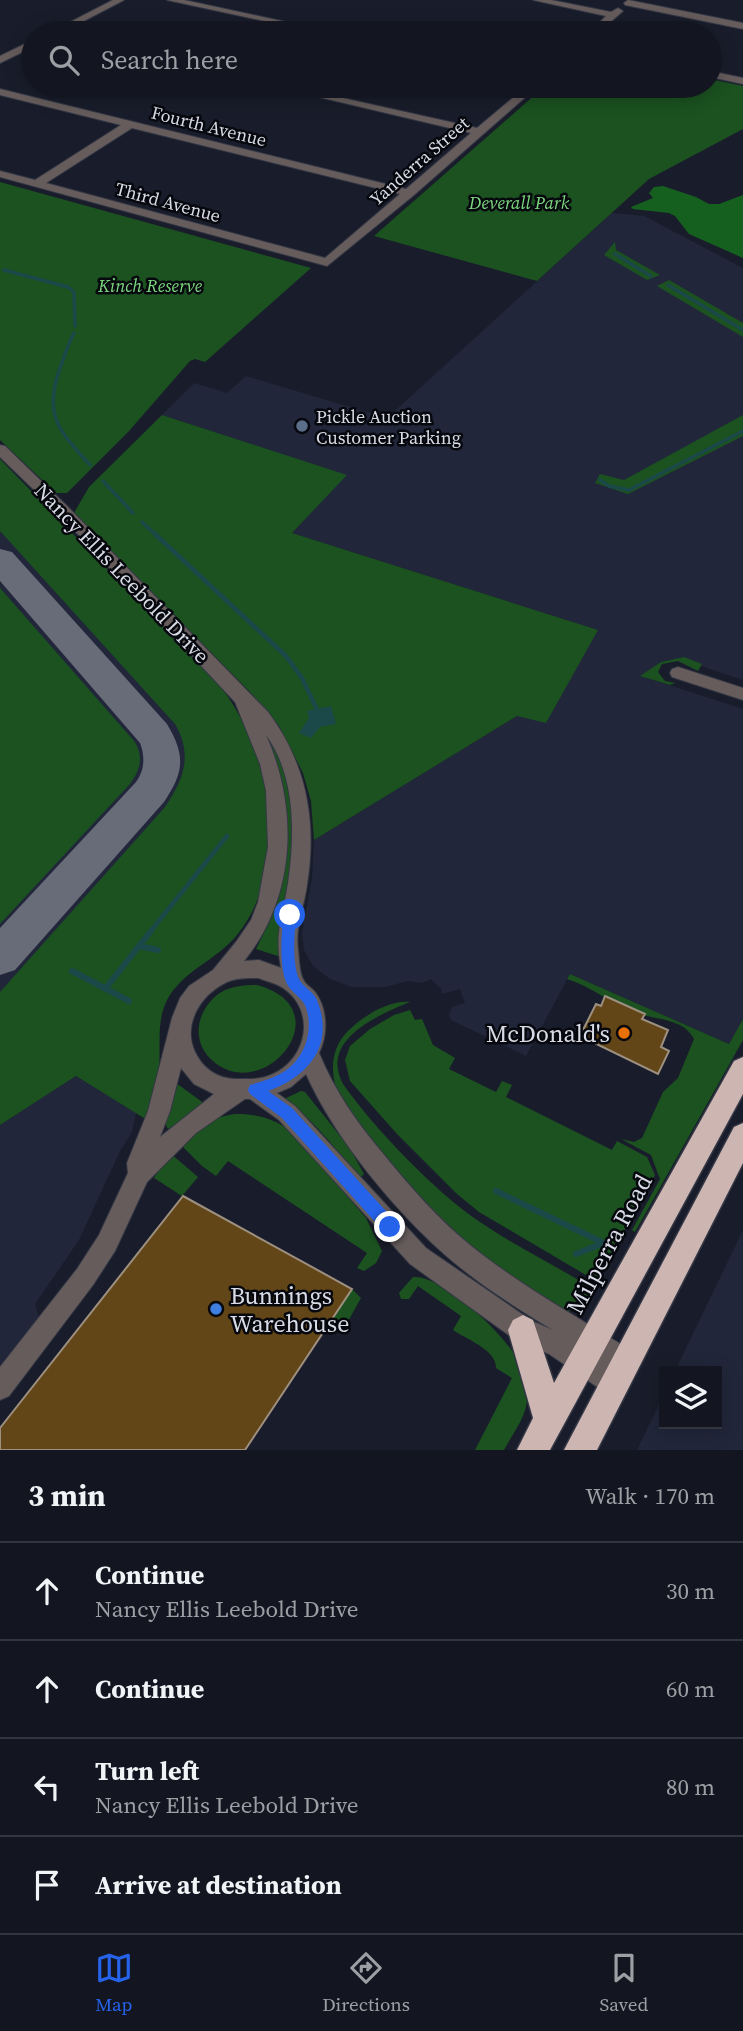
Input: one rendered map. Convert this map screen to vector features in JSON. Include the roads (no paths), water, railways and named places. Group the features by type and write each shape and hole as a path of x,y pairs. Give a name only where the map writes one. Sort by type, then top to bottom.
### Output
{"highway":[{"name":"Milperra Road","path":"533,1450 743,1069"},
{"path":"580,1450 743,1136"},
{"path":"523,1330 549,1419"}],"street":[{"path":"78,21 120,0"},
{"path":"172,0 274,21"},
{"path":"537,0 613,15"},
{"path":"606,21 630,2 719,21"},
{"path":"722,22 743,26"},
{"path":"0,60 21,49"},
{"path":"722,76 743,80"},
{"name":"Fourth Avenue","path":"0,92 21,97"},
{"name":"Fourth Avenue","path":"24,98 410,193"},
{"path":"330,98 479,132"},
{"name":"Yanderra Street","path":"327,262 519,98"},
{"path":"37,184 130,124"},
{"name":"Third Avenue","path":"0,174 327,262"},
{"name":"Nancy Ellis Leebold Drive","path":"0,449 62,509 243,699 262,714 274,730 290,763 300,796 302,852 287,935 293,982"},
{"path":"678,673 743,694"},
{"name":"Nancy Ellis Leebold Drive","path":"221,975 261,920 268,901 276,851 276,798 272,774 243,699"},
{"path":"0,1387 85,1277 107,1243 139,1174 138,1163 162,1102 183,1013 192,998 205,985 221,975 240,970 259,969 278,973 293,982 310,1000 316,1015 317,1027 309,1055 287,1078 247,1090 191,1122 169,1143 152,1167 139,1174"},
{"path":"179,1030 181,1048 195,1071 219,1087 247,1090 287,1113 418,1256 523,1330 587,1351"},
{"path":"309,1055 317,1082 342,1119 421,1216 460,1252 587,1351 621,1373"}],"waterway":[{"path":"615,254 651,276"},
{"path":"4,270 68,287 74,292 75,326"},
{"path":"668,285 743,330"},
{"path":"74,333 58,374 53,403 58,424 90,465"},
{"path":"600,480 609,486 629,490 743,431"},
{"path":"103,481 133,513"},
{"path":"142,522 157,536"},
{"path":"155,534 286,656 302,678 319,714"},
{"path":"150,932 227,836"},
{"path":"139,946 151,931"},
{"path":"105,989 139,946"},
{"path":"139,946 158,950"},
{"path":"72,971 105,989"},
{"path":"105,989 129,1001"},
{"path":"496,1191 604,1243"},
{"path":"576,1254 604,1243"},
{"path":"604,1243 614,1248"}],"place":[{"name":"Pickle Auction Customer Parking","path":"302,426"},
{"name":"McDonald's","path":"624,1033"},
{"name":"Bunnings Warehouse","path":"216,1309"}],"park label":[{"name":"Deverall Park","path":"519,202"},
{"name":"Kinch Reserve","path":"150,285"}]}
